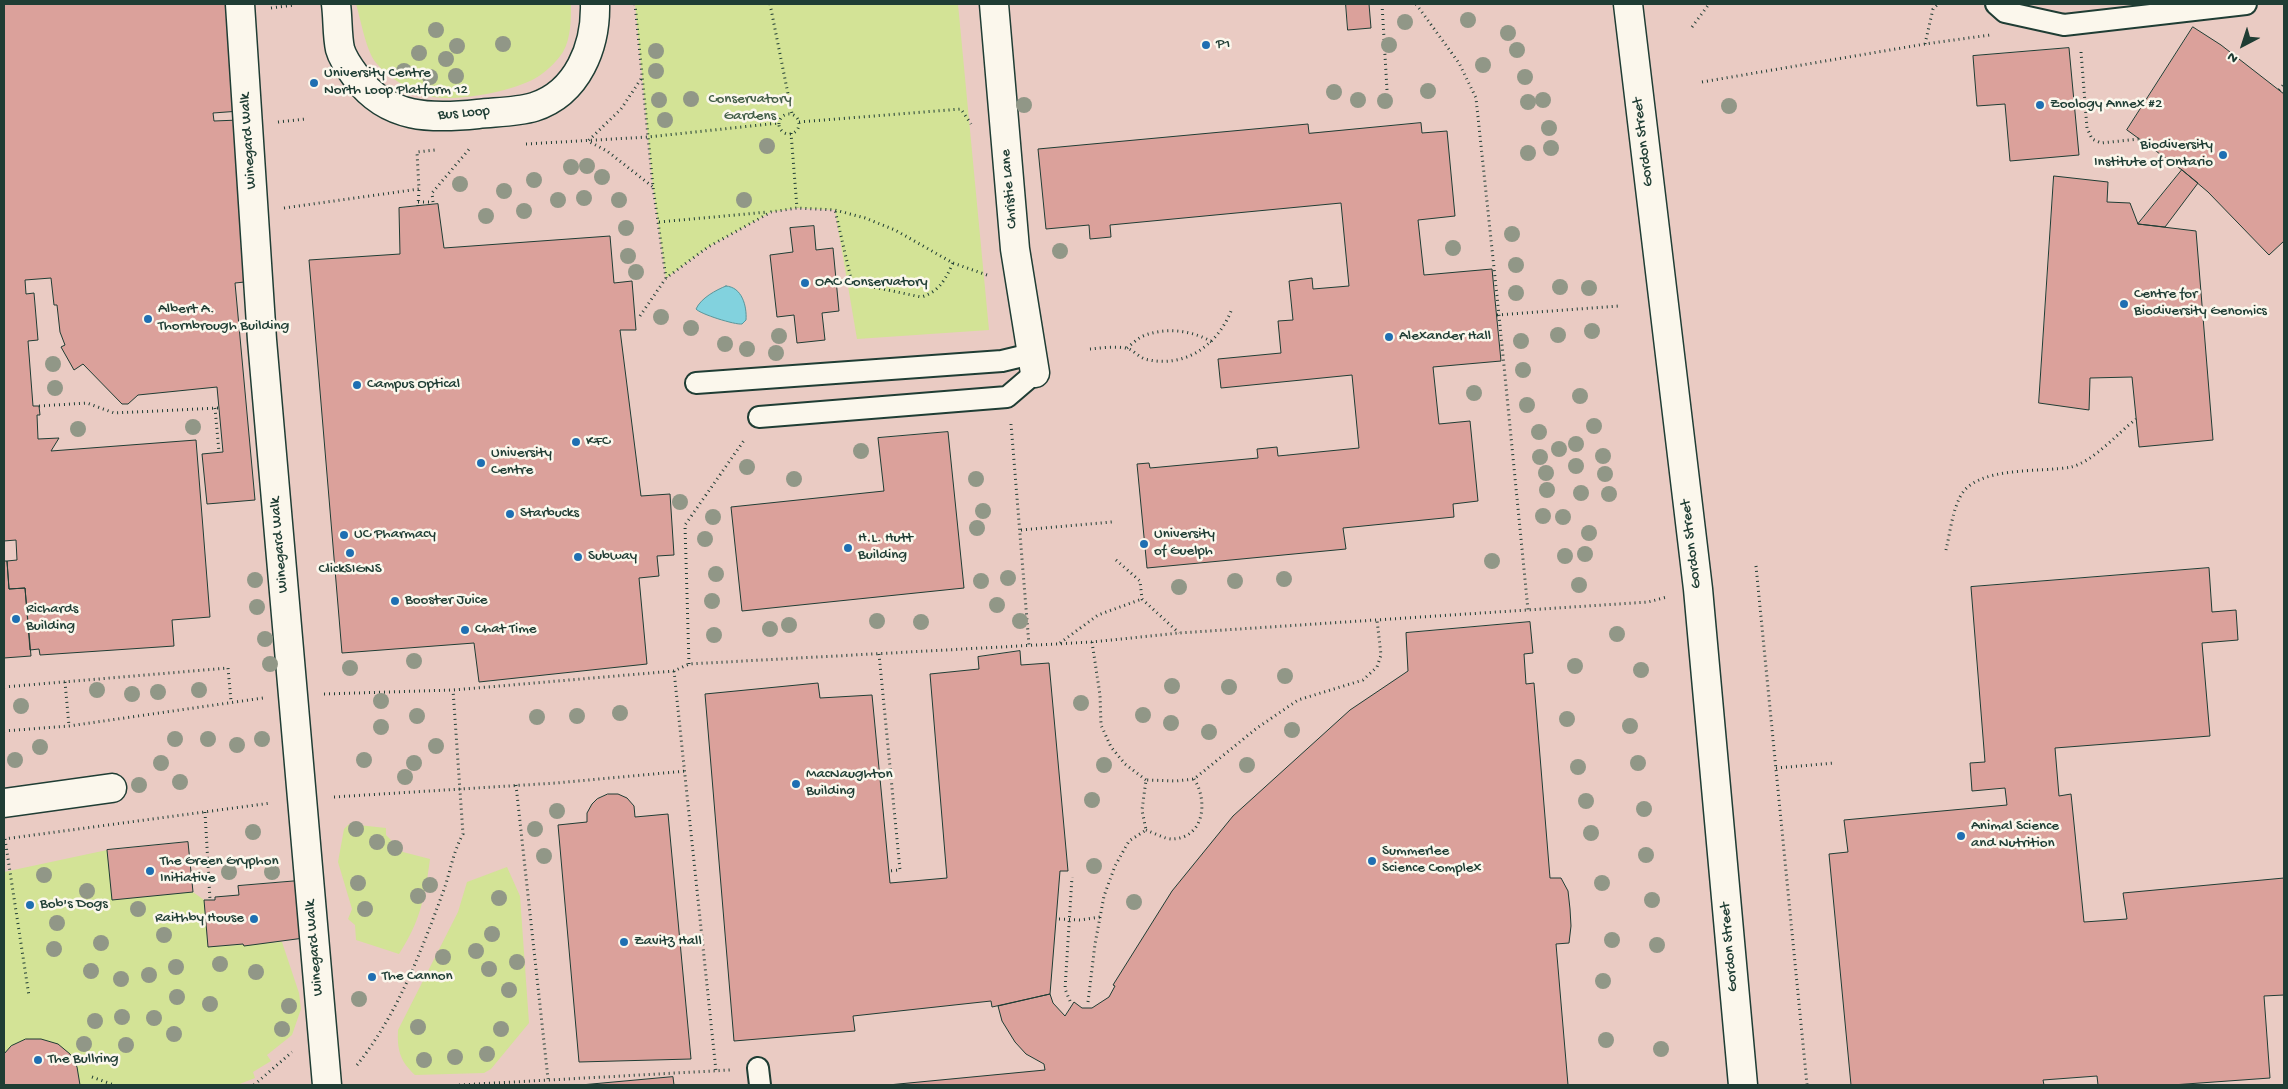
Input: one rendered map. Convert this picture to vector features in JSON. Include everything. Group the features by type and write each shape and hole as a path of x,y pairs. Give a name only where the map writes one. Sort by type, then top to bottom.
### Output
{"street":[{"name":"Winegard Walk","path":"240,4 262,340 328,1085"},
{"name":"Bus Loop","path":"336,4 341,51 349,68 374,96 389,106 427,117 447,117 532,107 548,101 561,92 574,79 584,61 595,26 596,4"},
{"name":"Christie Lane","path":"994,4 1016,248 1033,363"},
{"name":"Gordon Street","path":"1628,4 1698,589 1743,1085"},
{"path":"4,803 112,788"}],"lane":[{"path":"1996,4 2005,12 2027,19 2064,25 2246,4"},
{"path":"696,383 1002,361 1033,363"},
{"path":"759,418 1006,397 1033,363"}],"path":[{"path":"635,4 653,187 666,278"},
{"path":"770,4 792,114 799,122"},
{"path":"1382,4 1387,90"},
{"path":"1416,4 1459,63 1476,98 1528,610"},
{"path":"1692,27 1709,4"},
{"path":"1926,44 1933,9 1938,4"},
{"path":"285,6 294,5"},
{"path":"2078,24 2088,133 2093,140 2101,143 2140,140"},
{"path":"1702,82 1995,34"},
{"path":"588,141 620,108 641,79"},
{"path":"2280,90 2284,84"},
{"path":"799,122 961,109 972,127"},
{"path":"779,123 783,116 792,114"},
{"path":"294,120 306,119"},
{"path":"779,123 782,131 791,133 796,131 799,122"},
{"path":"520,144 588,141 779,123"},
{"path":"791,133 797,208"},
{"path":"588,141 607,151 653,187"},
{"path":"445,149 417,152 418,204 433,202 432,193 472,146 463,147"},
{"path":"253,213 419,189"},
{"path":"659,222 797,208 835,210 865,218 895,230 953,264 987,275"},
{"path":"835,210 851,279 854,283 921,297 931,294 942,285 953,264"},
{"path":"640,316 666,278 708,246 771,212"},
{"path":"1498,315 1619,306"},
{"path":"1090,349 1127,348 1145,359 1173,360 1198,354 1212,342 1227,322 1231,311"},
{"path":"1127,348 1142,336 1175,331 1199,334 1212,342"},
{"path":"39,406 87,403 114,413 219,408"},
{"path":"214,408 219,452"},
{"path":"1011,417 1029,645"},
{"path":"689,664 685,525 759,418"},
{"path":"1946,550 1960,496 1973,484 1992,475 2072,467 2085,462 2136,419"},
{"path":"1021,530 1112,522"},
{"path":"1116,560 1140,581 1142,600 1179,634"},
{"path":"1756,566 1807,1085"},
{"path":"4,732 69,726 231,700 293,695 453,690 674,671 689,664 1092,642 1179,634 1648,602 1673,595"},
{"path":"1060,643 1098,615 1142,600"},
{"path":"1092,642 1100,695 1101,725 1111,747 1125,764 1146,780 1176,781 1194,779 1285,707 1298,700 1363,680 1373,672 1378,667 1381,655 1377,620"},
{"path":"879,654 900,870 888,871"},
{"path":"4,688 228,668 231,700"},
{"path":"674,671 716,1072"},
{"path":"65,682 69,726"},
{"path":"355,1067 369,1050 408,982 443,893 454,851 463,834 453,690"},
{"path":"1775,768 1835,763"},
{"path":"30,996 4,839 302,799 686,772"},
{"path":"1146,830 1172,839 1187,835 1200,822 1203,806 1200,788 1194,779"},
{"path":"1146,780 1142,810 1146,830"},
{"path":"516,785 548,1079"},
{"path":"205,812 210,900"},
{"path":"1088,1002 1104,896 1129,841 1146,830"},
{"path":"1070,1001 1065,988 1072,877"},
{"path":"1059,919 1100,916"},
{"path":"254,1085 322,1025"},
{"path":"459,1085 716,1072 759,1076"},
{"path":"92,1077 114,1085"}],"shaded area":[{"name":"University of Guelph","path":"4,4 2284,4 2284,1085 4,1085"}],"green space":[{"path":"356,4 571,4 570,28 566,47 561,55 539,76 501,91 469,97 440,98 421,94 408,87 394,79 377,64 367,44"},
{"name":"Conservatory Gardens","path":"635,4 958,4 989,330 857,339 835,210 797,208 771,212 708,247 666,278 653,187"},
{"path":"349,824 386,828 386,835 403,852 430,859 426,885 417,920 399,954 356,940 355,925 348,919 352,909 338,862 344,829"},
{"path":"107,850 113,900 193,892 204,900 208,947 282,942 299,993 301,1009 292,1035 267,1055 271,1061 253,1072 255,1078 237,1085 4,1085 4,872"},
{"path":"507,867 520,896 529,1023 491,1069 484,1073 415,1075 406,1065 401,1055 398,1044 398,1030 458,912 467,882"}],"water":[{"path":"726,286 736,290 742,298 746,320 742,324 718,319 696,309 705,298"}],"building":[{"name":"Albert A. Thornbrough Building","path":"4,4 230,4 240,111 213,113 214,121 239,120 254,281 235,283 255,500 207,504 202,454 223,452 217,387 138,395 128,404 122,404 83,364 74,370 61,347 65,345 60,332 57,305 54,305 51,278 25,280 26,294 34,293 38,340 28,341 33,406 39,406 40,415 37,415 38,439 59,438 51,451 196,440 210,617 172,620 174,646 40,655 39,649 30,650 25,588 9,589 7,561 17,560 16,540 4,541"},
{"path":"1346,4 1369,4 1371,28 1348,30"},
{"name":"Biodiversity Institute of Ontario","path":"2193,27 2221,45 2284,94 2284,241 2269,255 2208,192 2182,170 2127,130"},
{"name":"Zoology Annex #2","path":"2069,48 2079,155 2010,161 2005,104 1977,106 1973,56"},
{"name":"Alexander Hall","path":"1421,123 1422,133 1447,131 1455,216 1418,220 1424,275 1492,269 1501,361 1433,367 1439,424 1470,421 1478,501 1453,504 1454,517 1343,528 1346,549 1147,568 1137,464 1149,463 1150,468 1258,458 1257,449 1277,447 1278,456 1359,448 1352,375 1221,388 1218,359 1281,353 1278,321 1293,320 1289,281 1312,278 1313,289 1349,286 1341,203 1110,225 1111,237 1090,239 1089,225 1046,229 1038,149 1308,124 1309,133"},
{"path":"2182,170 2198,183 2165,227 2138,224"},
{"name":"Centre for Biodiversity Genomics","path":"2054,176 2108,182 2107,202 2130,203 2138,224 2196,231 2213,440 2139,447 2132,377 2090,378 2089,410 2039,403"},
{"name":"University Centre","path":"438,204 444,248 610,236 614,283 632,281 636,330 620,330 641,496 670,494 674,555 657,556 659,576 639,578 647,664 479,682 474,643 342,653 309,260 400,254 399,208"},
{"name":"OAC Conservatory","path":"814,226 816,250 833,248 839,311 822,313 825,340 797,343 794,315 777,317 770,255 793,252 790,228"},
{"name":"H.L. Hutt Building","path":"948,432 964,588 742,611 731,507 884,491 878,438"},
{"name":"Richards Building","path":"4,561 7,561 9,589 25,588 31,656 4,658"},
{"name":"Animal Science and Nutrition","path":"2209,568 2212,612 2236,610 2238,640 2202,643 2210,736 2055,748 2059,796 2071,794 2084,922 2127,919 2123,893 2284,878 2284,995 2264,996 2270,1078 2172,1085 2098,1085 2097,1076 2043,1080 2044,1085 1851,1085 1829,854 1848,852 1844,820 2007,805 2005,788 1972,791 1970,763 1985,762 1971,587"},
{"name":"Summerlee Science Complex","path":"1530,622 1533,653 1524,654 1526,684 1534,683 1550,878 1561,878 1568,891 1570,909 1569,943 1556,944 1568,1085 888,1085 1045,1070 1044,1064 1026,1054 1015,1042 1002,1021 998,1006 1050,994 1053,1003 1065,1016 1074,1002 1082,1008 1092,1008 1109,997 1115,986 1113,985 1172,891 1233,816 1350,710 1408,671 1406,633"},
{"name":"MacNaughton Building","path":"1020,651 1021,665 1049,663 1068,871 1060,871 1050,994 992,1007 991,1001 853,1016 855,1031 734,1041 705,694 818,683 820,698 872,695 890,883 947,878 930,674 979,669 978,657"},
{"name":"Zavitz Hall","path":"608,794 618,794 627,798 634,806 635,817 668,814 691,1059 579,1062 558,825 587,822 587,813 592,804 597,799"},
{"name":"The Green Gryphon Initiative","path":"188,842 193,892 112,900 107,850"},
{"name":"Raithby House","path":"298,881 304,938 244,946 243,944 208,947 204,900 215,900 215,897 239,895 238,886"},
{"name":"The Bullring","path":"26,1039 41,1039 58,1044 70,1054 77,1067 80,1085 4,1085 4,1054 11,1046"},
{"path":"673,1077 674,1085 581,1085"}],"place":[{"name":"P1","path":"1206,45"},
{"name":"University Centre North Loop Platform 12","path":"314,83"},
{"name":"Zoology Annex #2","path":"2040,105"},
{"name":"Biodiversity Institute of Ontario","path":"2223,155"},
{"name":"OAC Conservatory","path":"805,283"},
{"name":"Centre for Biodiversity Genomics","path":"2124,304"},
{"name":"Albert A. Thornbrough Building","path":"148,319"},
{"name":"Alexander Hall","path":"1389,337"},
{"name":"Campus Optical","path":"357,385"},
{"name":"KFC","path":"576,442"},
{"name":"University Centre","path":"481,463"},
{"name":"Starbucks","path":"510,514"},
{"name":"UC Pharmacy","path":"344,535"},
{"name":"University of Guelph","path":"1144,544"},
{"name":"H.L. Hutt Building","path":"848,548"},
{"name":"ClickSIGNS","path":"350,553"},
{"name":"Subway","path":"578,557"},
{"name":"Booster Juice","path":"395,601"},
{"name":"Richards Building","path":"16,619"},
{"name":"Chat Time","path":"465,630"},
{"name":"MacNaughton Building","path":"796,784"},
{"name":"Animal Science and Nutrition","path":"1961,836"},
{"name":"Summerlee Science Complex","path":"1372,861"},
{"name":"The Green Gryphon Initiative","path":"150,871"},
{"name":"Bob's Dogs","path":"30,905"},
{"name":"Raithby House","path":"254,919"},
{"name":"Zavitz Hall","path":"624,942"},
{"name":"The Cannon","path":"372,977"},
{"name":"The Bullring","path":"38,1060"}]}
